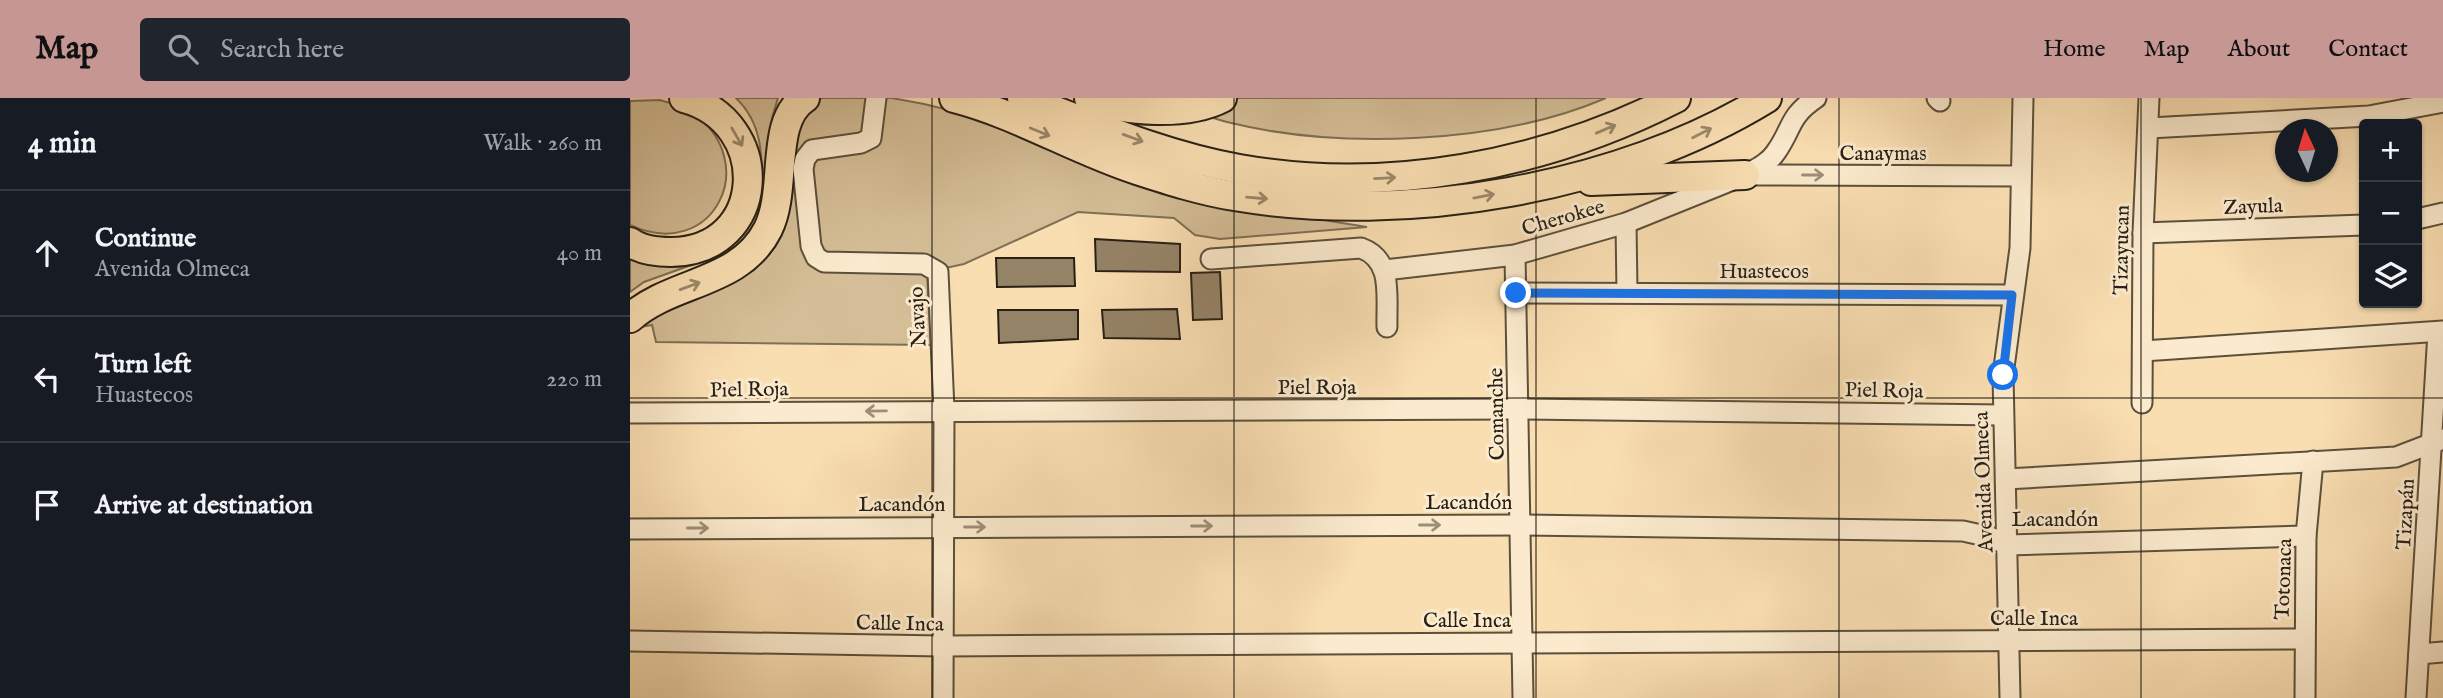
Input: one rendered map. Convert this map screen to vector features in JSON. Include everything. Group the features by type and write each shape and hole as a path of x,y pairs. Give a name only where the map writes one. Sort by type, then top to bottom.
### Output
{"highway":[{"path":"630,242 661,252 688,252 713,244 732,227 744,204 749,179 746,153 736,132 722,116 684,98"},
{"path":"630,318 659,297 721,275 746,257 767,232 777,207 783,129 791,112 805,98"},
{"path":"954,98 1136,170 1234,196 1338,205 1413,204 1471,198 1550,183 1686,141 1768,98"},
{"path":"1023,98 1161,149 1237,169 1316,179 1389,179 1467,168 1584,138 1676,98"},
{"path":"1095,100 1160,111 1222,98"},
{"path":"1550,183 1745,175"}],"street":[{"name":"Navajo","path":"876,98 871,138 861,143 812,150 805,159 803,169 811,246 816,257 824,262 924,264 938,272 944,410 943,698"},
{"path":"1745,175 1763,165 1777,151 1796,114 1816,98"},
{"name":"Avenida Olmeca","path":"2010,698 2003,415 2006,348 2020,248 2023,98"},
{"name":"Tizayucan","path":"2142,403 2143,233 2149,98"},
{"path":"2149,128 2369,116 2443,102"},
{"name":"Canaymas","path":"1745,175 2020,176"},
{"name":"Cherokee","path":"1385,270 1515,255 1626,223 1745,175"},
{"path":"2422,218 2443,214"},
{"path":"1626,223 1627,292"},
{"name":"Zayula","path":"2143,233 2359,225"},
{"path":"1211,259 1361,248 1374,253 1385,270 1387,327"},
{"name":"Comanche","path":"1515,255 1520,409 1523,698"},
{"name":"Huastecos","path":"1516,293 2012,295"},
{"path":"2143,351 2441,331"},
{"name":"Tizapán","path":"2416,698 2419,654 2434,551 2441,331"},
{"name":"Piel Roja","path":"630,414 944,410 1520,409 2003,415"},
{"path":"2006,479 2396,457 2438,441"},
{"name":"Totonaca","path":"2305,698 2306,536 2313,461"},
{"name":"Lacandón","path":"630,529 1520,524 1963,531 2008,544 2306,536"},
{"name":"Calle Inca","path":"630,641 942,646 2304,639"},
{"path":"2419,654 2443,652"}],"shaded area":[{"path":"736,98 778,98 772,118 762,191 761,153 756,130 745,108"},
{"path":"822,98 892,98 924,104 1010,125 1305,217 1367,227 1220,239 1195,235 1174,218 1078,212 964,264 927,272 931,345 656,342 652,325 635,328 784,226 794,186 791,150 793,127 815,101"},
{"path":"1156,98 1606,98 1564,113 1517,125 1418,138 1368,139 1318,137 1271,131 1218,120"},
{"path":"660,100 690,111 712,132 724,155 726,179 719,201 705,219 685,231 659,233 630,225 630,101"},
{"path":"630,253 667,262 697,263 644,282 630,292"}],"building":[{"path":"1095,239 1180,244 1180,272 1096,271"},
{"path":"996,258 1074,258 1075,286 997,287"},
{"path":"1220,272 1222,319 1193,320 1191,273"},
{"path":"1177,309 1180,339 1104,338 1102,310"},
{"path":"998,310 1078,310 1078,339 999,343"}],"route":[{"path":"1516,293 2012,295 2003,375"}]}
